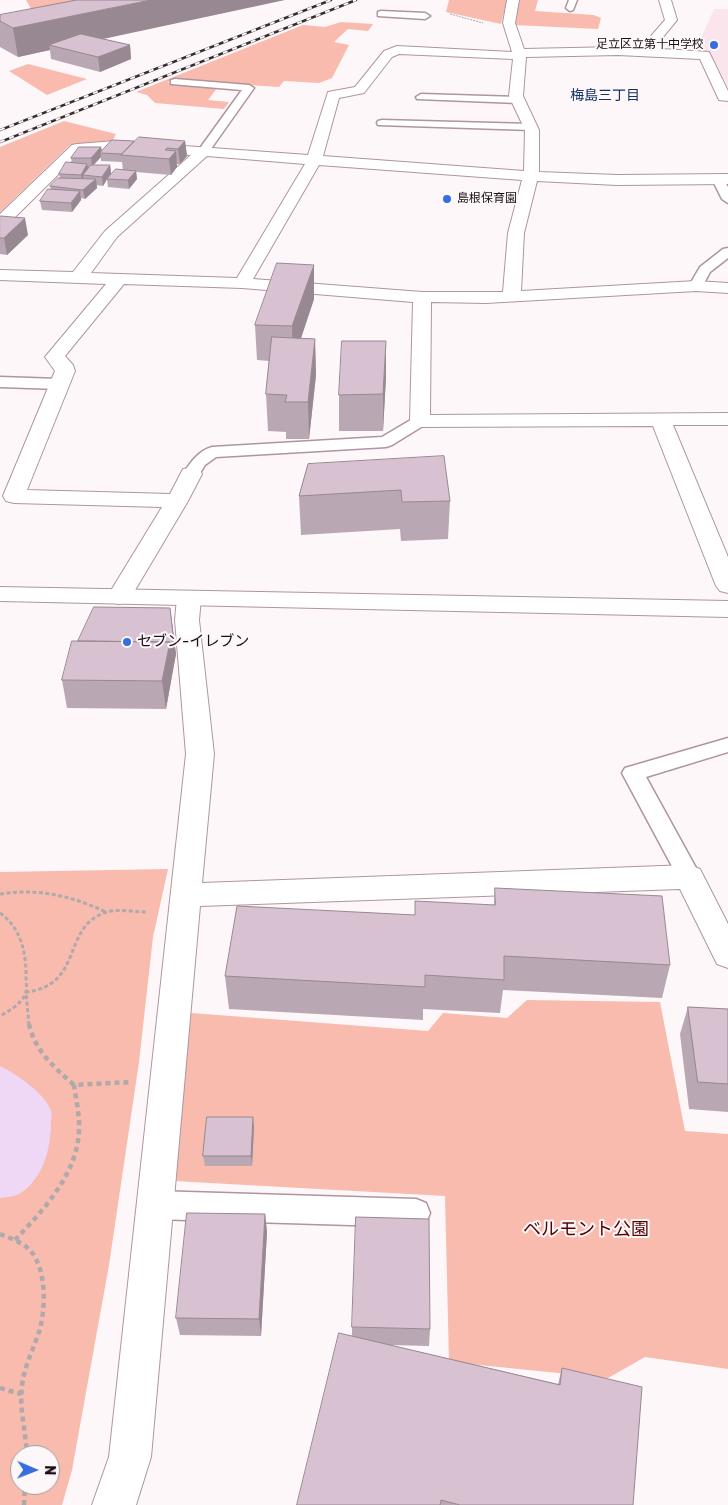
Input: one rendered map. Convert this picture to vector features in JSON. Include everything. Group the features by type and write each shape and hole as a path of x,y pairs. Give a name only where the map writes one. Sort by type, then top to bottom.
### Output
{"street":[{"path":"512,296 516,233 531,176 531,127 516,96 520,55 509,23 513,0"},
{"path":"655,52 657,36 671,20 665,0"},
{"path":"242,283 314,160 333,96 359,90 388,54 397,50 468,55 618,51 705,55 724,97 728,97"},
{"path":"0,224 77,148 116,145 531,176 618,180 724,180"},
{"path":"78,278 111,234 204,151"},
{"path":"0,275 242,283 422,297 512,296 696,286 728,288"},
{"path":"118,280 54,357 63,366 65,371 14,496 177,501"},
{"path":"422,297 420,421 728,419"},
{"path":"661,420 728,586"},
{"path":"119,597 177,501 191,474"},
{"path":"0,594 728,609"},
{"path":"114,1505 130,1457 200,754 187,620 188,598"},
{"path":"185,894 689,877 728,955"}],"lane":[{"path":"380,14 419,14"},
{"path":"175,82 249,88 204,151"},
{"path":"421,97 518,100"},
{"path":"382,123 531,127"},
{"path":"724,180 728,199"},
{"path":"696,286 705,270 728,252"},
{"path":"0,382 59,384"},
{"path":"191,474 199,462 212,452 386,442 420,421"},
{"path":"689,877 633,773 728,745"},
{"path":"155,1205 416,1213"}],"path":[{"path":"419,14 443,13 510,28"},
{"path":"0,894 39,891 74,898 106,912 152,912"},
{"path":"0,1016 12,1008 26,992 42,989 51,984 61,974 85,928 95,917 106,912"},
{"path":"0,913 5,916 18,933 26,961 26,1022 41,1055 74,1084 80,1134 73,1158 57,1188 43,1208 15,1240"},
{"path":"74,1084 136,1082"},
{"path":"0,1234 15,1240 32,1251 41,1273 43,1305 40,1329 27,1362 21,1394 27,1445"},
{"path":"0,1388 21,1394"}],"shaded area":[{"name":"足立区立第十中学校","path":"714,9 728,9 728,86 709,52 698,52 701,38"},
{"path":"0,1066 22,1079 48,1104 51,1111 51,1133 44,1163 34,1181 19,1194 0,1198"}],"green space":[{"path":"26,0 151,0 39,23"},
{"path":"449,0 507,0 501,24 446,12"},
{"path":"520,0 538,0 535,11 594,15 601,18 598,29 514,25"},
{"path":"341,22 373,24 368,31 348,29 334,42 349,45 332,78 319,83 284,81 279,87 171,80 168,83 218,87 208,100 229,102 224,109 155,103 147,95 136,92 303,25 325,27"},
{"path":"28,64 87,79 47,95 9,71"},
{"path":"64,121 116,134 112,142 70,145 0,212 0,147"},
{"path":"168,869 153,937 139,1062 109,1265 72,1470 62,1505 0,1505 0,872"},
{"name":"ベルモント公園","path":"527,1000 660,1002 685,1131 728,1134 728,1369 645,1357 608,1378 449,1362 445,1196 174,1181 191,1013 428,1031 443,1013 507,1018"}],"building":[{"path":"77,0 151,0 13,28 0,21 0,15"},
{"path":"81,34 130,45 98,57 49,45"},
{"path":"139,137 185,141 178,149 167,148 165,150 176,151 169,159 121,155"},
{"path":"112,140 134,141 122,154 100,153"},
{"path":"79,147 101,147 91,158 71,158"},
{"path":"66,162 87,164 81,175 59,174"},
{"path":"91,165 110,165 102,177 83,175"},
{"path":"116,169 136,171 128,180 107,179"},
{"path":"58,178 96,179 83,190 50,186"},
{"path":"48,189 80,191 71,203 40,201"},
{"path":"0,216 25,218 4,238 0,238"},
{"path":"277,263 314,265 292,326 255,325"},
{"path":"272,337 315,339 308,402 285,402 287,395 266,394"},
{"path":"342,341 386,341 383,394 339,395"},
{"path":"444,456 450,501 402,502 401,490 299,496 308,464"},
{"path":"94,607 170,608 173,634 171,650 170,642 78,641"},
{"path":"72,641 170,642 162,681 62,680"},
{"path":"495,888 662,896 670,965 504,956 504,980 425,975 425,987 225,976 237,906 415,915 415,901 495,905"},
{"path":"688,1007 728,1009 728,1084 698,1082"},
{"path":"207,1117 253,1117 251,1156 203,1156"},
{"path":"187,1213 265,1214 259,1319 176,1318"},
{"path":"356,1217 429,1219 430,1329 352,1327"},
{"path":"339,1333 560,1385 562,1368 642,1387 633,1505 460,1505 441,1500 440,1505 297,1505"}],"railway":[{"path":"0,130 331,0"},
{"path":"0,142 356,0"}],"place":[{"name":"足立区立第十中学校","path":"714,45"},
{"name":"島根保育園","path":"447,199"},
{"name":"セブン-イレブン","path":"127,642"}],"district":[{"name":"梅島三丁目","path":"605,96"}]}
